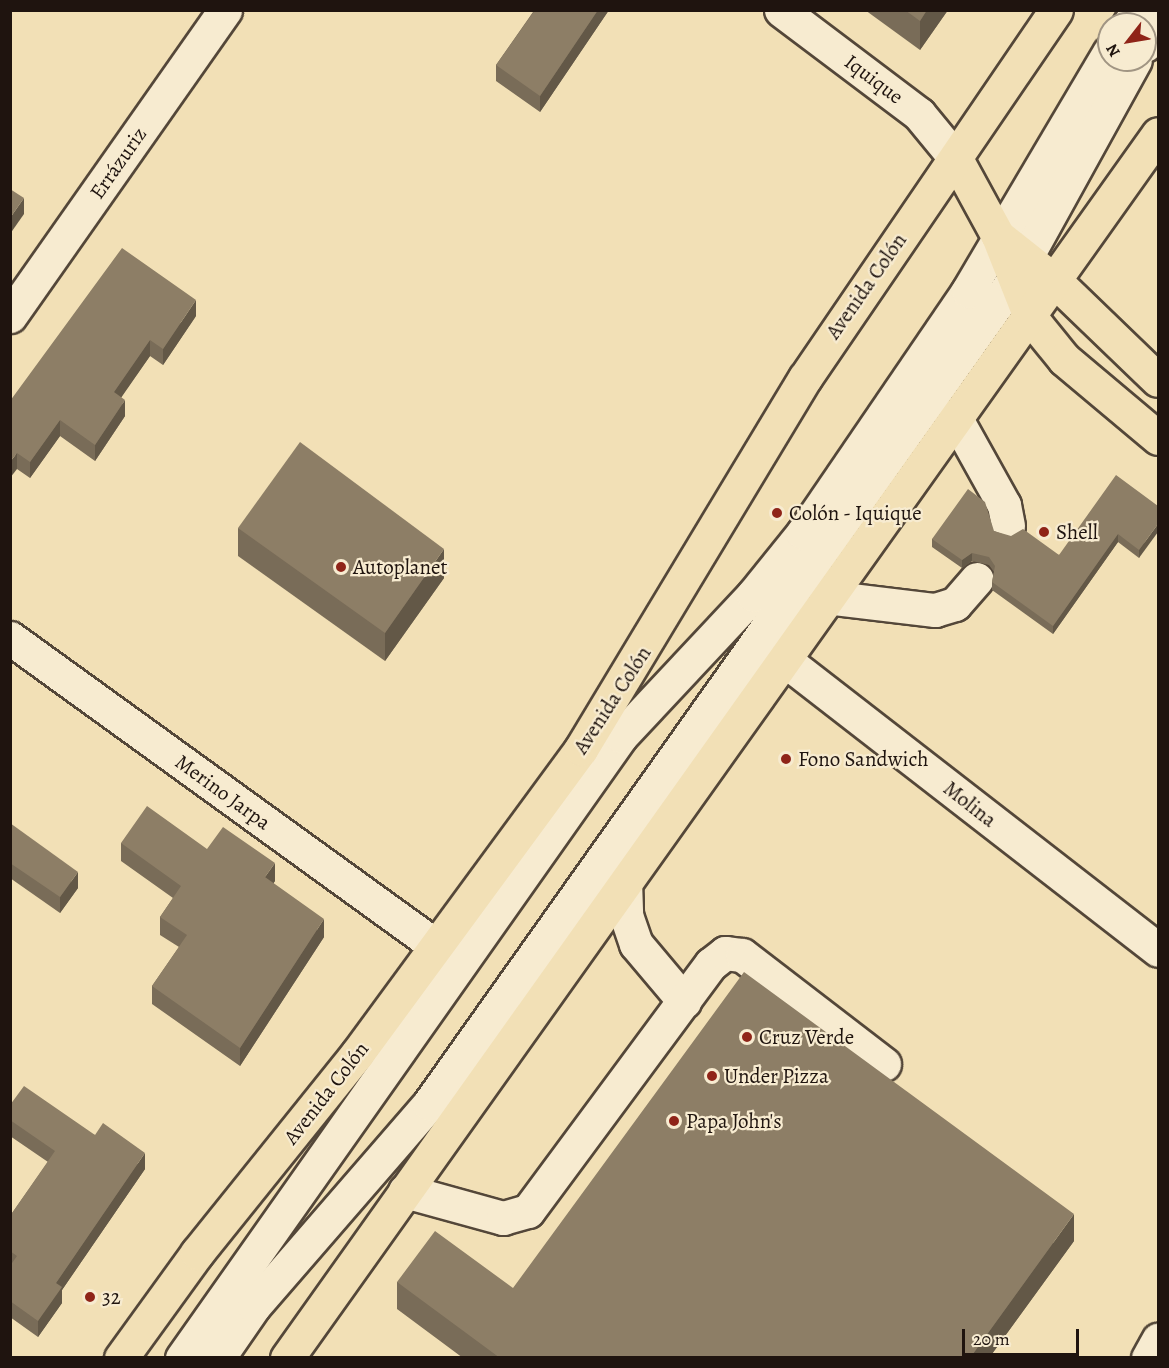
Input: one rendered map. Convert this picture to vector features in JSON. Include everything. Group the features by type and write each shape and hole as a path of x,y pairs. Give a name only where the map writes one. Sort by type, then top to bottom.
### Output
{"main road":[{"name":"Avenida Colón","path":"121,1358 436,946 612,704 805,378 1056,10"},
{"path":"287,1358 782,658 955,417 1056,282 1158,134"},
{"path":"956,159 998,237 1021,270 1030,317 1065,359 1158,438"},
{"path":"1021,270 1056,282 1158,380"}],"street":[{"name":"Errázuriz","path":"10,316 225,10"},
{"name":"Iquique","path":"781,10 919,114 956,159"},
{"path":"182,1358 621,736 753,596 803,533 901,393 1098,72"},
{"path":"218,1358 254,1306 429,1104 1021,270 1128,72"},
{"path":"955,417 1004,505 1008,526"},
{"path":"826,597 935,610 955,604 977,579"},
{"name":"Merino Jarpa","path":"10,638 436,946"},
{"name":"Molina","path":"782,658 1158,950"},
{"path":"625,881 626,915 636,944 684,1001"},
{"path":"405,1191 503,1218 528,1211 717,957 742,955 884,1064"},
{"path":"1148,1358 1158,1340"}],"building":[{"path":"535,10 598,10 540,96 496,65"},
{"path":"905,10 927,10 920,21"},
{"path":"10,189 24,198 10,218"},
{"path":"122,248 196,300 163,349 150,340 114,392 125,400 95,445 60,420 30,462 17,453 10,462 10,401"},
{"name":"Autoplanet","path":"300,442 444,549 385,633 238,528"},
{"path":"1116,475 1158,506 1158,524 1139,550 1118,534 1053,626 992,582 995,566 989,557 972,553 962,560 932,539 968,489 985,502 994,531 1011,536 1023,529 1059,555"},
{"path":"147,806 207,849 223,827 275,863 265,877 324,919 240,1048 152,986 187,935 160,917 181,886 121,843"},
{"path":"10,823 78,872 60,897 10,863"},
{"path":"744,972 1074,1214 970,1358 500,1358 397,1282 435,1231 513,1288"},
{"path":"24,1086 95,1135 103,1123 145,1153 56,1283 62,1287 38,1321 10,1301 10,1266 17,1256 10,1251 10,1216 55,1151 10,1120 10,1105"}],"place":[{"name":"Colón - Iquique","path":"777,513"},
{"name":"Shell","path":"1044,532"},
{"name":"Autoplanet","path":"341,567"},
{"name":"Fono Sandwich","path":"786,759"},
{"name":"Cruz Verde","path":"747,1037"},
{"name":"Under Pizza","path":"712,1076"},
{"name":"Papa John's","path":"674,1121"},
{"name":"32","path":"90,1297"}]}
